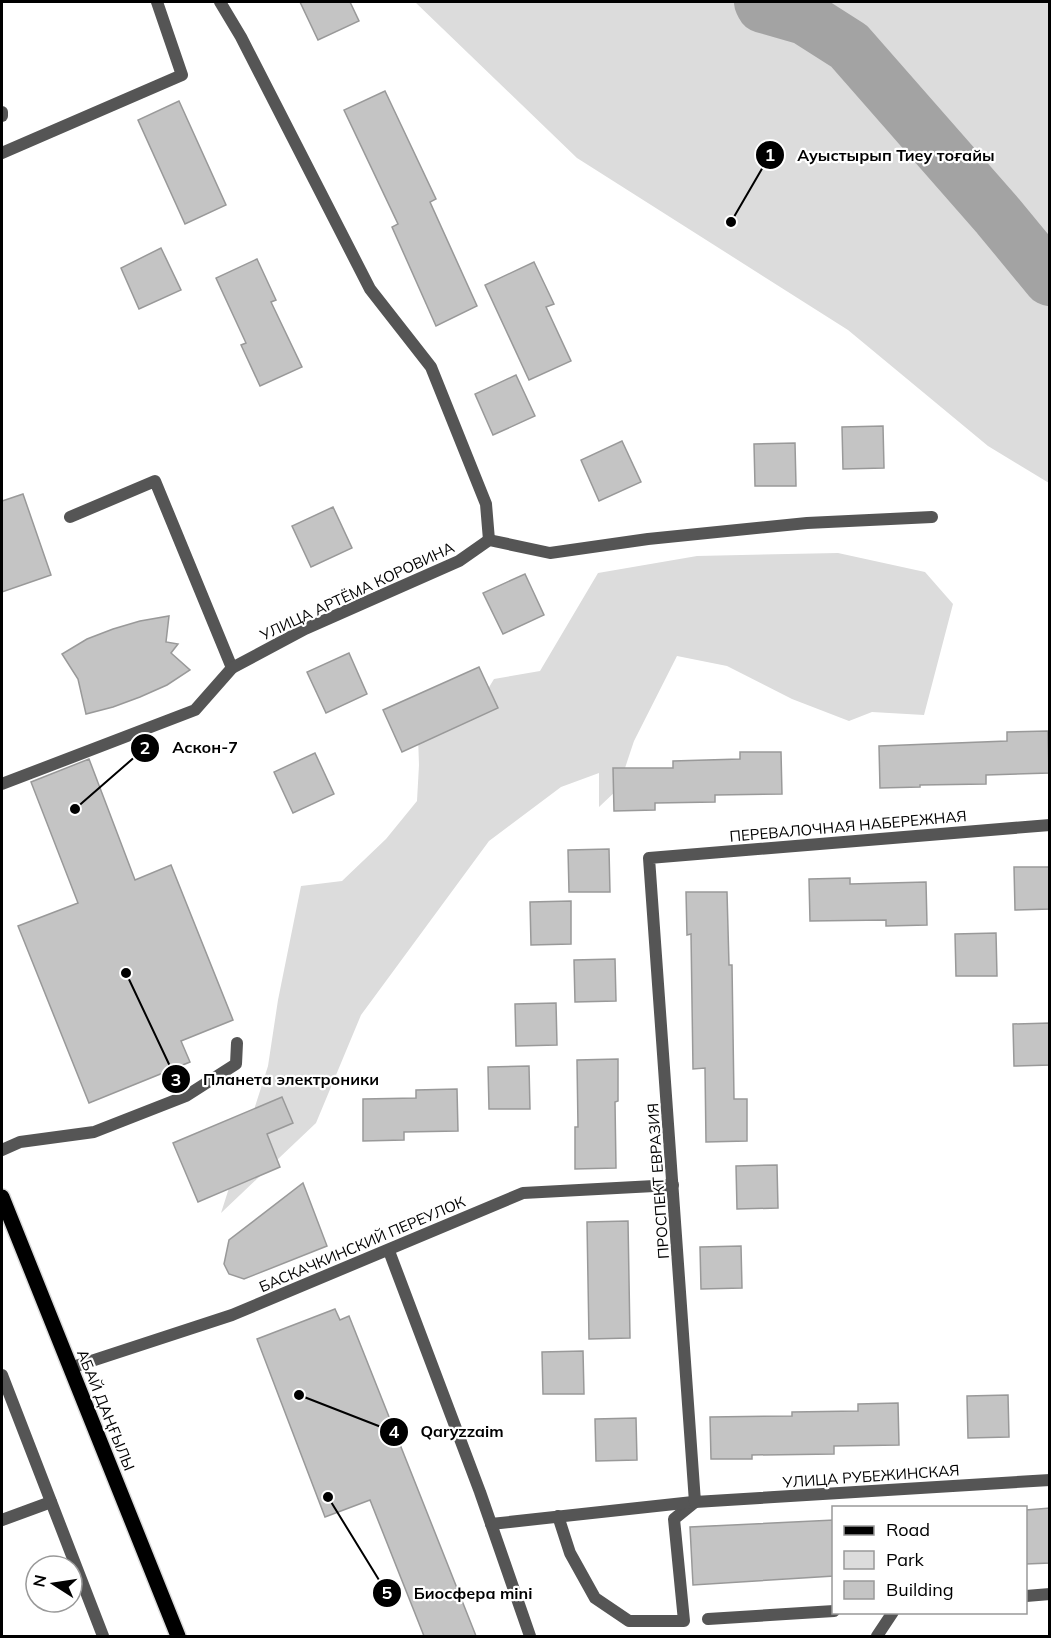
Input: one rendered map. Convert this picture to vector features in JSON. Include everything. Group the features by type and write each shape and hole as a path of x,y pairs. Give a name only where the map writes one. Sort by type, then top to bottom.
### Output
{"main road":[{"name":"АБАЙ ДАҢҒЫЛЫ","path":"2,1197 178,1636"}],"street":[{"path":"2,153 182,75 157,2"},
{"path":"220,2 241,37 370,289 431,367 486,504 489,540 550,553 648,539 807,523 932,517"},
{"path":"69,517 155,481 232,668"},
{"name":"УЛИЦА АРТЁМА КОРОВИНА","path":"2,784 195,710 232,668 305,629 459,561 489,540"},
{"name":"ПЕРЕВАЛОЧНАЯ НАБЕРЕЖНАЯ","path":"649,858 1050,825"},
{"name":"ПРОСПЕКТ ЕВРАЗИЯ","path":"649,858 695,1502"},
{"path":"2,1149 20,1142 94,1132 186,1096 236,1064 237,1043"},
{"name":"БАСКАЧКИНСКИЙ ПЕРЕУЛОК","path":"69,1368 232,1315 523,1193 673,1185"},
{"path":"389,1251 491,1524 530,1636"},
{"path":"2,1375 103,1636"},
{"name":"УЛИЦА РУБЕЖИНСКАЯ","path":"491,1524 695,1502 1050,1480"},
{"path":"2,1520 51,1502"},
{"path":"558,1515 570,1553 595,1598 629,1621 684,1622 674,1519 695,1502"},
{"path":"1027,1596 1050,1594"},
{"path":"708,1618 832,1611"},
{"path":"877,1636 892,1614"}],"green space":[{"path":"415,2 1049,2 1049,483 988,446 848,330 577,158"},
{"path":"838,553 925,572 953,604 924,715 872,712 849,721 792,699 727,666 677,656 634,741 618,789 599,807 599,773 561,787 489,841 361,1015 316,1123 221,1213 268,1066 278,1000 301,886 342,881 386,839 417,801 418,736 468,722 494,679 540,671 598,573 697,556"}],"building":[{"path":"300,2 350,2 359,21 318,40"},
{"path":"385,91 436,199 430,202 477,306 436,326 392,227 398,224 344,110"},
{"path":"179,101 226,205 185,224 138,120"},
{"path":"161,248 181,290 139,309 121,268"},
{"path":"257,259 276,300 271,302 302,367 260,386 241,345 246,343 216,278"},
{"path":"534,262 554,304 546,307 571,361 529,380 485,285"},
{"path":"516,375 535,416 493,435 475,394"},
{"path":"883,426 884,468 843,469 842,427"},
{"path":"622,441 641,482 599,501 581,460"},
{"path":"795,443 796,486 755,486 754,444"},
{"path":"23,494 51,575 2,592 2,501"},
{"path":"333,507 352,548 311,567 292,526"},
{"path":"525,574 544,615 503,634 483,593"},
{"path":"169,616 166,642 178,644 171,653 190,670 167,685 140,697 86,714 78,679 62,654 87,639 113,629"},
{"path":"349,653 367,694 326,713 307,672"},
{"path":"479,667 498,708 402,752 383,710"},
{"path":"1048,731 1049,773 986,775 986,784 880,788 879,746 1007,741 1007,732"},
{"path":"740,752 781,752 782,794 715,795 715,802 655,803 655,810 614,811 613,768 673,768 673,761 740,759"},
{"path":"315,753 334,794 293,813 274,772"},
{"path":"89,759 135,880 171,865 233,1020 181,1041 190,1062 89,1103 18,926 78,903 31,782"},
{"path":"609,849 610,892 569,892 568,850"},
{"path":"1014,867 1050,867 1050,909 1015,910"},
{"path":"850,878 850,884 926,882 927,925 886,926 886,920 810,921 809,879"},
{"path":"686,892 727,892 729,965 732,965 734,1099 747,1099 747,1141 706,1142 705,1068 693,1069 691,934 687,935"},
{"path":"571,901 571,944 531,945 530,902"},
{"path":"996,933 997,976 956,976 955,934"},
{"path":"615,959 616,1001 575,1002 574,960"},
{"path":"556,1003 557,1045 516,1046 515,1004"},
{"path":"1050,1023 1050,1065 1014,1066 1013,1024"},
{"path":"618,1059 618,1101 615,1102 616,1168 575,1169 575,1127 578,1127 577,1060"},
{"path":"529,1066 530,1109 489,1109 488,1067"},
{"path":"457,1089 458,1131 404,1132 404,1140 363,1141 363,1099 416,1098 416,1090"},
{"path":"282,1097 293,1123 267,1134 280,1167 198,1202 173,1143"},
{"path":"777,1165 778,1208 737,1209 736,1166"},
{"path":"303,1183 327,1246 244,1279 229,1274 224,1264 229,1240"},
{"path":"628,1221 630,1338 589,1339 587,1222"},
{"path":"741,1246 742,1288 701,1289 700,1247"},
{"path":"335,1309 340,1320 349,1316 476,1636 424,1636 370,1500 325,1517 257,1339"},
{"path":"583,1351 584,1394 543,1394 542,1352"},
{"path":"1008,1395 1009,1437 968,1438 967,1396"},
{"path":"898,1403 899,1445 834,1446 834,1454 752,1455 752,1459 711,1459 710,1417 792,1416 792,1412 858,1411 858,1404"},
{"path":"636,1418 637,1460 596,1461 595,1419"},
{"path":"1050,1508 1050,1563 1027,1564 1027,1510"},
{"path":"832,1520 832,1576 693,1585 690,1527"}],"waterway":[{"path":"761,2 763,6 805,18 849,46 1050,279"}],"place":[{"name":"Ауыстырып Тиеу тоғайы","path":"731,222"},
{"name":"Аскон-7","path":"75,809"},
{"name":"Планета электроники","path":"126,973"},
{"name":"Qaryzzaim","path":"299,1395"},
{"name":"Биосфера mini","path":"328,1497"}]}
